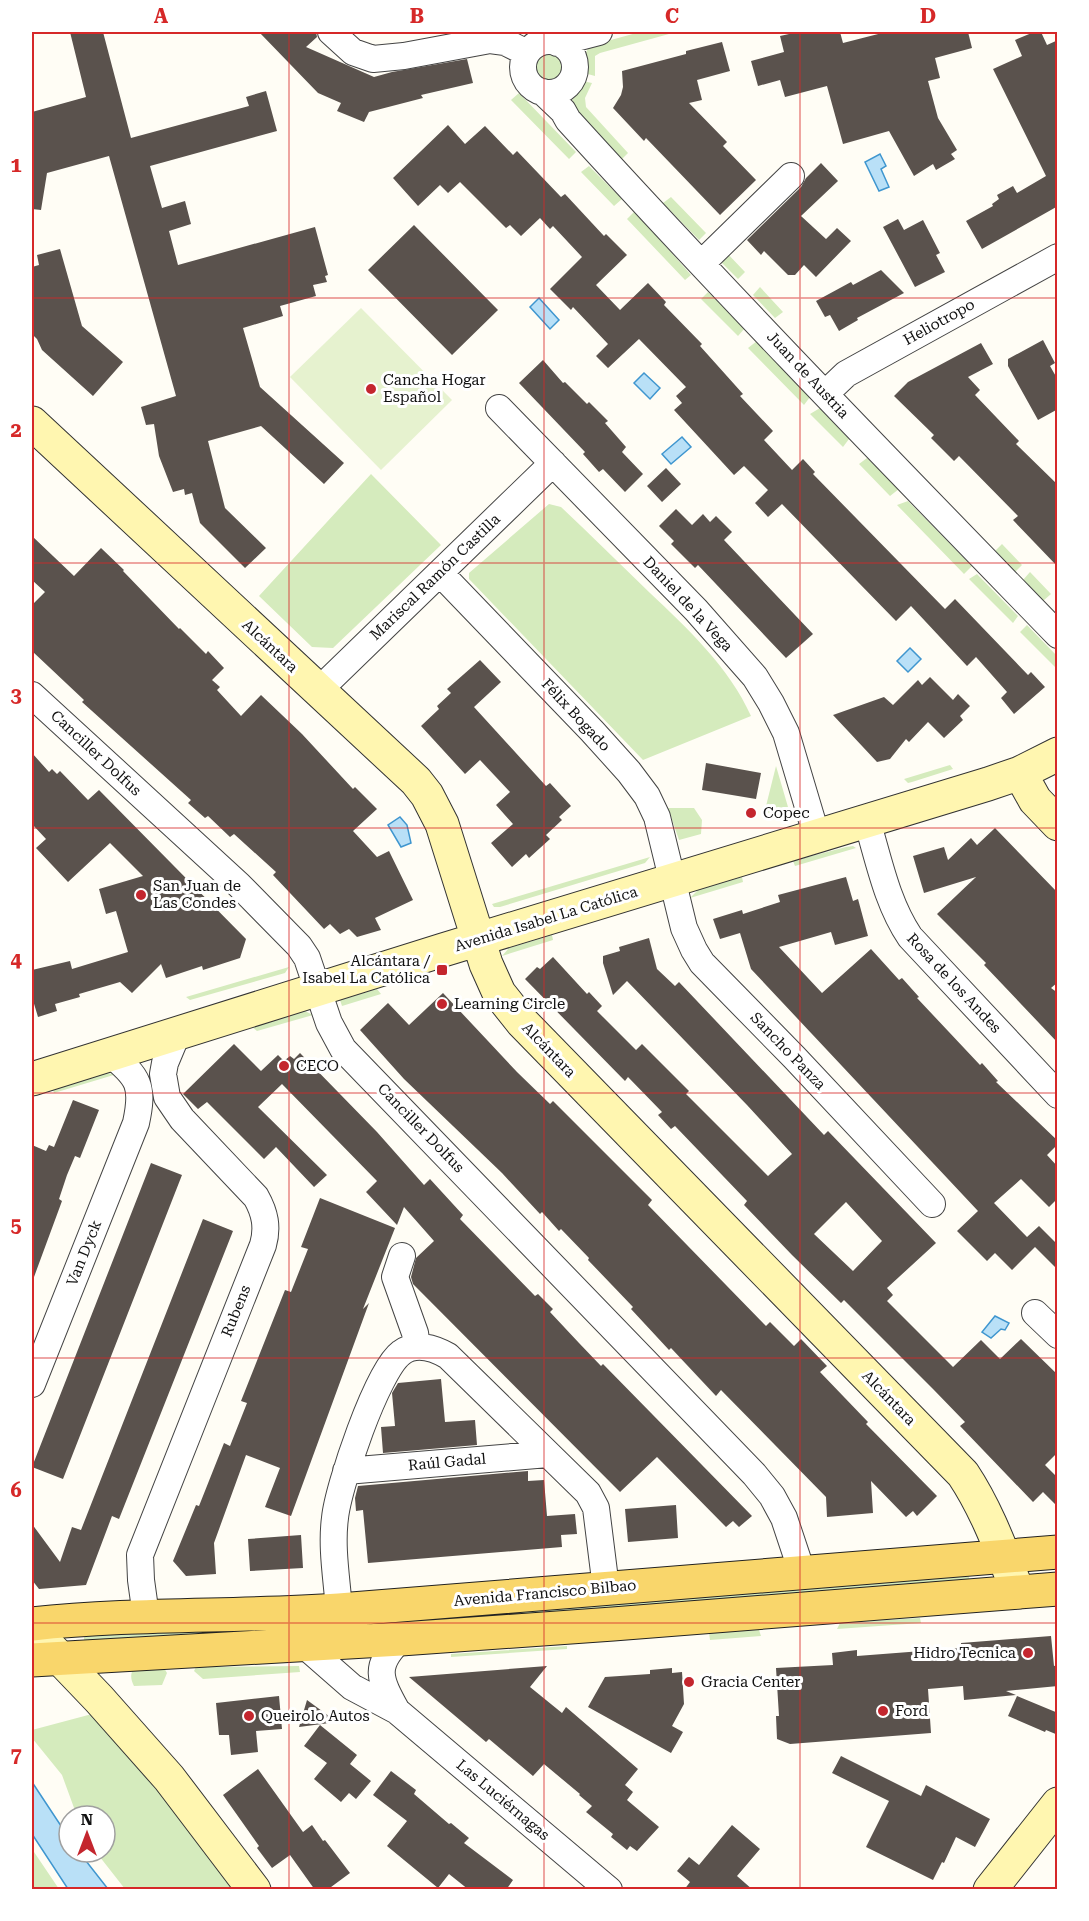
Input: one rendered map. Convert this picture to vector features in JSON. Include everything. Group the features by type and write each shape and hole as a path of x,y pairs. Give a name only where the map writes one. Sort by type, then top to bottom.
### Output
{"main road":[{"name":"Avenida Francisco Bilbao","path":"32,1624 146,1616 339,1610 1058,1552"},
{"path":"45,1659 401,1639 1058,1589"}],"street":[{"path":"331,32 353,52 373,59 404,56 490,40 504,42 527,53"},
{"path":"551,41 578,41 574,75 557,97 533,87 525,76 524,60 527,53 537,44 551,41"},
{"name":"Juan de Austria","path":"557,97 568,120 575,128 825,394 1058,635"},
{"path":"702,263 791,176"},
{"name":"Heliotropo","path":"825,394 846,374 1058,257"},
{"name":"Daniel de la Vega","path":"499,408 696,610 755,677 786,734 817,837"},
{"name":"Alcántara","path":"32,423 416,781 427,795 442,824 486,964 499,993 522,1022 963,1474 975,1492 1018,1592"},
{"name":"Mariscal Ramón Castilla","path":"318,691 553,463"},
{"name":"Félix Bogado","path":"440,573 629,772 647,796 657,817 672,882"},
{"name":"Canciller Dolfus","path":"32,694 239,885 291,938 307,958 329,1023 343,1049 754,1474 772,1496 784,1518 802,1572"},
{"name":"Avenida Isabel La Católica","path":"32,1079 318,988 988,784 1058,754"},
{"path":"1020,772 1035,800 1058,824"},
{"name":"Rosa de los Andes","path":"867,821 892,903 900,922 910,937 1058,1095"},
{"name":"Sancho Panza","path":"672,882 684,928 702,963 932,1204"},
{"name":"Rubens","path":"146,1616 140,1555 263,1245 266,1226 256,1197 176,1111 167,1096 163,1074 165,1063 178,1032"},
{"name":"Van Dyck","path":"32,1384 136,1123 140,1094 137,1083 130,1070 110,1054"},
{"path":"136,1123 151,1112 164,1109 176,1111"},
{"path":"402,1256 395,1277 415,1333 417,1346"},
{"path":"1035,1313 1058,1335"},
{"path":"339,1610 334,1520 340,1489 365,1420 390,1365 402,1352 417,1346 435,1349 448,1356 588,1493 596,1508 606,1588"},
{"name":"Raúl Gadal","path":"346,1471 548,1454"},
{"path":"32,1629 45,1659 99,1699 169,1778 254,1890"},
{"name":"Las Luciérnagas","path":"397,1711 381,1675 387,1655 401,1639"},
{"name":"Las Luciérnagas","path":"303,1645 352,1687 397,1711 609,1890"},
{"path":"990,1890 1058,1804"}],"green space":[{"path":"640,32 669,32 669,34 600,53 595,56 595,76 584,73 584,57 589,46"},
{"path":"548,53 558,57 562,67 558,77 548,81 538,77 534,67 538,57"},
{"path":"582,81 592,83 585,98 586,107 628,153 620,161 575,109 572,100"},
{"path":"519,93 576,152 569,159 511,100"},
{"path":"589,166 622,199 614,206 581,172"},
{"path":"671,197 706,233 699,240 663,203"},
{"path":"635,211 691,275 685,280 627,219"},
{"path":"725,251 745,272 738,279 717,258"},
{"path":"760,287 783,312 775,318 753,295"},
{"path":"708,292 745,328 738,336 701,299"},
{"name":"Cancha Hogar Español","path":"361,308 452,400 381,470 290,377"},
{"path":"757,341 810,397 804,405 748,348"},
{"path":"820,408 849,439 843,447 810,414"},
{"path":"867,458 899,489 890,496 859,464"},
{"path":"371,474 441,545 333,648 312,647 259,596"},
{"path":"908,501 972,566 964,574 897,505"},
{"path":"549,504 561,507 693,635 731,681 751,716 643,760 469,579 469,573"},
{"path":"1002,544 1022,565 1015,572 995,551"},
{"path":"1030,572 1051,594 1043,601 1023,580"},
{"path":"977,574 1018,616 1013,623 969,579"},
{"path":"1027,625 1057,656 1057,669 1020,632"},
{"path":"950,765 953,769 912,782 908,783 904,779"},
{"path":"776,766 788,807 764,814"},
{"path":"668,808 694,808 702,820 701,834 679,840"},
{"path":"846,847 856,848 795,866 793,861"},
{"path":"650,857 645,863 500,907 494,907 492,904"},
{"path":"742,877 743,882 690,898 698,890"},
{"path":"552,935 553,940 502,956 509,948"},
{"path":"289,967 285,973 190,1000 186,997"},
{"path":"377,989 381,994 342,1006 340,1000"},
{"path":"305,1011 313,1015 257,1031 251,1026"},
{"path":"104,1073 117,1074 54,1093 52,1087"},
{"path":"968,1575 970,1580 496,1618 84,1641 84,1636 295,1628"},
{"path":"920,1618 921,1623 837,1629 840,1623"},
{"path":"759,1630 761,1636 710,1640 709,1633"},
{"path":"567,1646 567,1649 451,1657 451,1654"},
{"path":"299,1666 300,1672 203,1679 194,1671 196,1667"},
{"path":"164,1668 167,1673 162,1685 134,1686 131,1678 133,1669"},
{"path":"92,1714 126,1750 239,1889 125,1889 105,1864 117,1864 117,1804 73,1804 62,1775 32,1738 32,1730"},
{"path":"32,1849 59,1889 32,1889"}],"water":[{"path":"880,154 886,166 881,169 889,187 879,191 865,162"},
{"path":"539,298 559,320 550,329 530,307"},
{"path":"644,373 660,388 650,399 634,383"},
{"path":"682,437 691,447 671,464 662,454"},
{"path":"910,648 921,659 908,672 897,661"},
{"path":"400,817 407,825 411,843 401,847 388,825"},
{"path":"995,1316 1009,1323 1005,1330 1001,1329 991,1338 982,1332"},
{"path":"32,1782 57,1820 57,1864 88,1864 108,1889 68,1889 32,1834"}],"building":[{"path":"70,32 103,32 131,138 249,106 246,97 266,91 277,131 150,166 162,208 185,201 191,224 169,231 178,265 315,227 328,275 325,276 327,282 313,285 316,296 280,306 283,316 243,328 260,387 344,463 324,484 261,426 208,441 225,508 266,548 245,568 200,523 192,493 185,495 184,489 173,492 159,456 154,424 146,425 141,407 176,396 109,156 47,173 41,210 32,209 32,112 86,97"},
{"path":"259,32 316,32 317,37 306,47 374,77 467,59 473,83 421,95 423,98 369,112 364,122 337,111 341,103 318,93"},
{"path":"798,32 840,32 843,43 886,32 968,32 972,48 935,58 940,78 928,81 938,118 957,150 951,154 955,159 936,170 933,164 914,176 889,131 843,144 827,86 785,97 780,80 758,86 751,61 784,52 780,36"},
{"path":"1034,32 1041,32 1047,45 1058,40 1058,206 982,249 966,221 993,206 992,204 999,199 997,195 1013,186 1017,193 1046,176 993,69 1022,56 1015,40"},
{"path":"722,42 730,71 697,80 702,100 689,103 727,142 723,146 756,180 720,215 646,138 644,141 613,108 623,87 622,71"},
{"path":"448,125 465,144 485,126 513,155 517,151 561,197 565,194 604,236 606,234 627,255 596,285 620,310 648,283 666,302 664,305 702,344 700,346 743,394 740,396 773,431 764,440 792,470 803,459 815,472 813,474 945,609 955,599 1028,675 1031,672 1045,687 1014,714 1001,698 1007,692 976,657 967,666 911,606 896,621 782,504 768,517 755,503 768,490 744,466 734,475 674,410 682,403 676,396 686,387 639,339 608,368 596,356 608,344 573,307 571,310 550,289 582,257 553,226 550,229 540,218 521,236 510,225 506,228 460,182 448,193 440,185 418,206 393,178"},
{"path":"821,163 838,181 801,216 826,239 837,228 851,241 816,277 804,265 795,275 788,275 764,251 761,255 747,240 801,187 806,178"},
{"path":"898,219 904,230 923,220 940,253 936,255 945,272 915,287 883,227"},
{"path":"414,225 498,310 452,355 368,270"},
{"path":"60,249 82,326 123,362 93,396 42,350 32,334 32,314 34,312 32,267 39,265 37,255"},
{"path":"881,270 904,293 857,318 858,320 839,331 830,315 825,317 816,301 851,282 853,285"},
{"path":"1043,340 1055,363 1050,366 1058,380 1058,409 1038,420 1008,366 1008,359"},
{"path":"981,343 993,364 968,377 980,390 975,395 1019,441 1016,444 1058,485 1058,567 1013,520 1018,516 959,456 954,461 931,438 934,435 894,396 908,382"},
{"path":"543,360 563,383 565,382 587,404 589,402 608,421 605,423 626,447 622,452 643,474 625,492 603,469 599,472 583,454 585,452 519,383"},
{"path":"666,468 681,484 662,502 647,486"},
{"path":"676,509 692,525 703,514 710,522 716,516 732,532 724,540 813,634 786,658 698,565 695,568 671,544 674,541 659,526"},
{"path":"32,536 74,576 101,548 179,629 206,654 208,651 224,668 212,680 220,687 217,690 241,716 261,695 302,734 353,789 355,787 377,809 353,831 377,857 389,851 413,900 375,918 381,930 357,937 349,929 340,934 330,924 324,929 273,875 276,872 234,834 230,837 208,816 205,818 188,803 191,800 82,702 84,700 32,651 32,605 45,592 32,580"},
{"path":"480,660 501,682 474,707 546,786 550,783 571,806 559,817 562,820 546,835 550,839 529,858 526,854 512,867 491,843 513,824 496,805 510,792 480,760 465,774 421,726 439,709 437,706 451,693 447,689"},
{"path":"930,677 953,700 958,694 970,706 960,716 963,720 944,738 928,722 909,742 906,739 890,759 877,762 833,715 884,697 893,705 918,680 922,685"},
{"name":"San Juan de Las Condes","path":"32,753 49,772 52,769 57,774 60,771 88,800 99,790 246,939 240,958 203,970 202,966 166,978 161,964 132,993 120,982 55,1004 57,1011 38,1017 32,997 32,970 70,961 72,969 128,952 116,911 106,914 99,889 143,876 110,843 68,882 36,848 46,839 32,824"},
{"path":"706,763 761,773 756,799 702,790"},
{"path":"995,828 1058,893 1058,982 1051,988 1058,993 1058,1043 984,965 986,963 937,914 976,877 924,893 913,856 944,847 948,860 971,838 977,845"},
{"path":"846,877 853,901 858,899 868,936 835,945 831,932 779,947 822,993 871,949 899,980 902,978 919,997 917,998 980,1065 982,1063 998,1081 996,1082 1058,1141 1058,1144 1047,1155 1058,1167 1058,1198 1049,1207 1021,1179 994,1203 1027,1237 1039,1226 1058,1245 1058,1270 1035,1247 1012,1270 995,1253 987,1261 957,1231 978,1211 751,969 740,933 720,939 713,919 742,910 743,914 780,902 778,895"},
{"path":"649,938 657,969 675,986 679,982 824,1135 828,1131 936,1243 887,1288 893,1295 887,1301 953,1367 981,1340 1000,1359 1021,1339 1058,1375 1058,1452 1045,1465 1058,1478 1058,1507 1043,1492 1033,1502 960,1426 965,1422 933,1389 844,1300 841,1303 792,1255 744,1205 747,1201 675,1126 671,1129 658,1115 662,1112 628,1077 625,1081 525,979 537,967 540,969 553,957 587,994 589,992 602,1006 597,1011 636,1050 642,1044 689,1091 686,1094 768,1176 792,1154 627,981 613,995 603,956 620,951 619,947","holes":["846,1202 882,1241 853,1271 814,1234"]},
{"path":"443,993 517,1072 550,1104 553,1101 652,1200 648,1205 766,1326 770,1322 794,1346 801,1339 827,1366 820,1372 868,1422 866,1424 937,1496 917,1516 913,1511 906,1517 871,1481 873,1513 827,1517 826,1497 721,1390 716,1396 671,1348 669,1350 561,1229 559,1231 542,1212 540,1214 502,1173 404,1079 360,1030 388,1003 409,1025"},
{"path":"234,1044 261,1071 278,1055 284,1061 290,1056 294,1059 300,1053 377,1132 424,1185 430,1179 463,1215 460,1219 535,1296 538,1294 553,1309 550,1312 601,1366 603,1364 752,1516 739,1527 733,1521 726,1527 657,1457 620,1492 413,1284 411,1277 416,1258 434,1241 404,1207 397,1225 366,1192 377,1181 282,1084 258,1107 327,1175 314,1187 276,1147 264,1159 207,1102 198,1109 183,1094"},
{"path":"73,1100 99,1110 80,1158 75,1156 67,1175 59,1199 62,1201 34,1277 32,1276 32,1145 46,1151 49,1145 54,1147"},
{"path":"151,1163 182,1175 63,1479 32,1467"},
{"path":"320,1198 395,1228 363,1309 369,1303 291,1516 265,1507 280,1468 246,1455 214,1543 216,1574 186,1576 173,1561 196,1505 199,1506 224,1443 230,1446 247,1403 241,1401 285,1290 291,1292 308,1249 301,1247"},
{"path":"203,1219 233,1231 119,1519 112,1516 86,1585 39,1589 32,1580 32,1524 60,1562 72,1527 81,1530"},
{"path":"441,1379 445,1422 475,1420 477,1445 383,1453 381,1427 395,1426 392,1393 398,1383"},
{"path":"528,1471 528,1481 544,1480 547,1516 575,1514 577,1534 561,1535 562,1547 368,1563 363,1510 356,1511 355,1498 358,1486"},
{"path":"676,1505 678,1538 628,1542 625,1509"},
{"path":"301,1535 303,1568 250,1571 248,1539"},
{"path":"1051,1636 1054,1666 1058,1665 1058,1686 1006,1691 1016,1695 964,1700 963,1686 928,1689 931,1733 790,1744 777,1739 776,1716 779,1716 776,1668 833,1665 832,1653 857,1650 857,1656 961,1648 961,1643"},
{"path":"547,1666 530,1687 562,1713 566,1707 638,1769 625,1785 633,1792 627,1800 659,1827 637,1851 630,1846 627,1850 611,1837 613,1834 586,1812 592,1806 544,1764 533,1776 489,1739 486,1742 409,1677"},
{"path":"672,1668 672,1673 682,1672 684,1704 672,1726 683,1732 671,1753 588,1707 605,1677 650,1674 650,1670"},
{"name":"Queirolo Autos","path":"279,1696 282,1729 256,1731 258,1752 231,1755 229,1735 219,1735 216,1703"},
{"path":"1017,1696 1058,1713 1058,1735 1046,1730 1045,1732 1008,1716"},
{"path":"307,1700 337,1722 299,1727"},
{"path":"320,1725 357,1755 350,1764 371,1781 356,1799 349,1793 341,1802 314,1779 327,1763 304,1746"},
{"path":"841,1756 921,1796 926,1785 990,1819 975,1847 956,1837 933,1880 866,1847 889,1801 832,1773"},
{"path":"258,1769 303,1832 312,1825 350,1873 327,1890 315,1890 290,1855 272,1868 223,1795"},
{"path":"391,1771 416,1790 414,1794 469,1838 464,1843 513,1880 506,1890 469,1890 449,1874 438,1888 387,1846 407,1821 373,1795"},
{"path":"732,1825 760,1849 737,1876 753,1890 684,1890 690,1882 677,1871 689,1857 699,1865"}],"place":[{"name":"Cancha Hogar Español","path":"371,389"},
{"name":"Copec","path":"751,813"},
{"name":"San Juan de Las Condes","path":"141,895"},
{"name":"Alcántara / Isabel La Católica","path":"442,970"},
{"name":"Learning Circle","path":"442,1004"},
{"name":"CECO","path":"284,1066"},
{"name":"Hidro Tecnica","path":"1028,1653"},
{"name":"Gracia Center","path":"689,1682"},
{"name":"Ford","path":"883,1711"},
{"name":"Queirolo Autos","path":"249,1716"}]}
